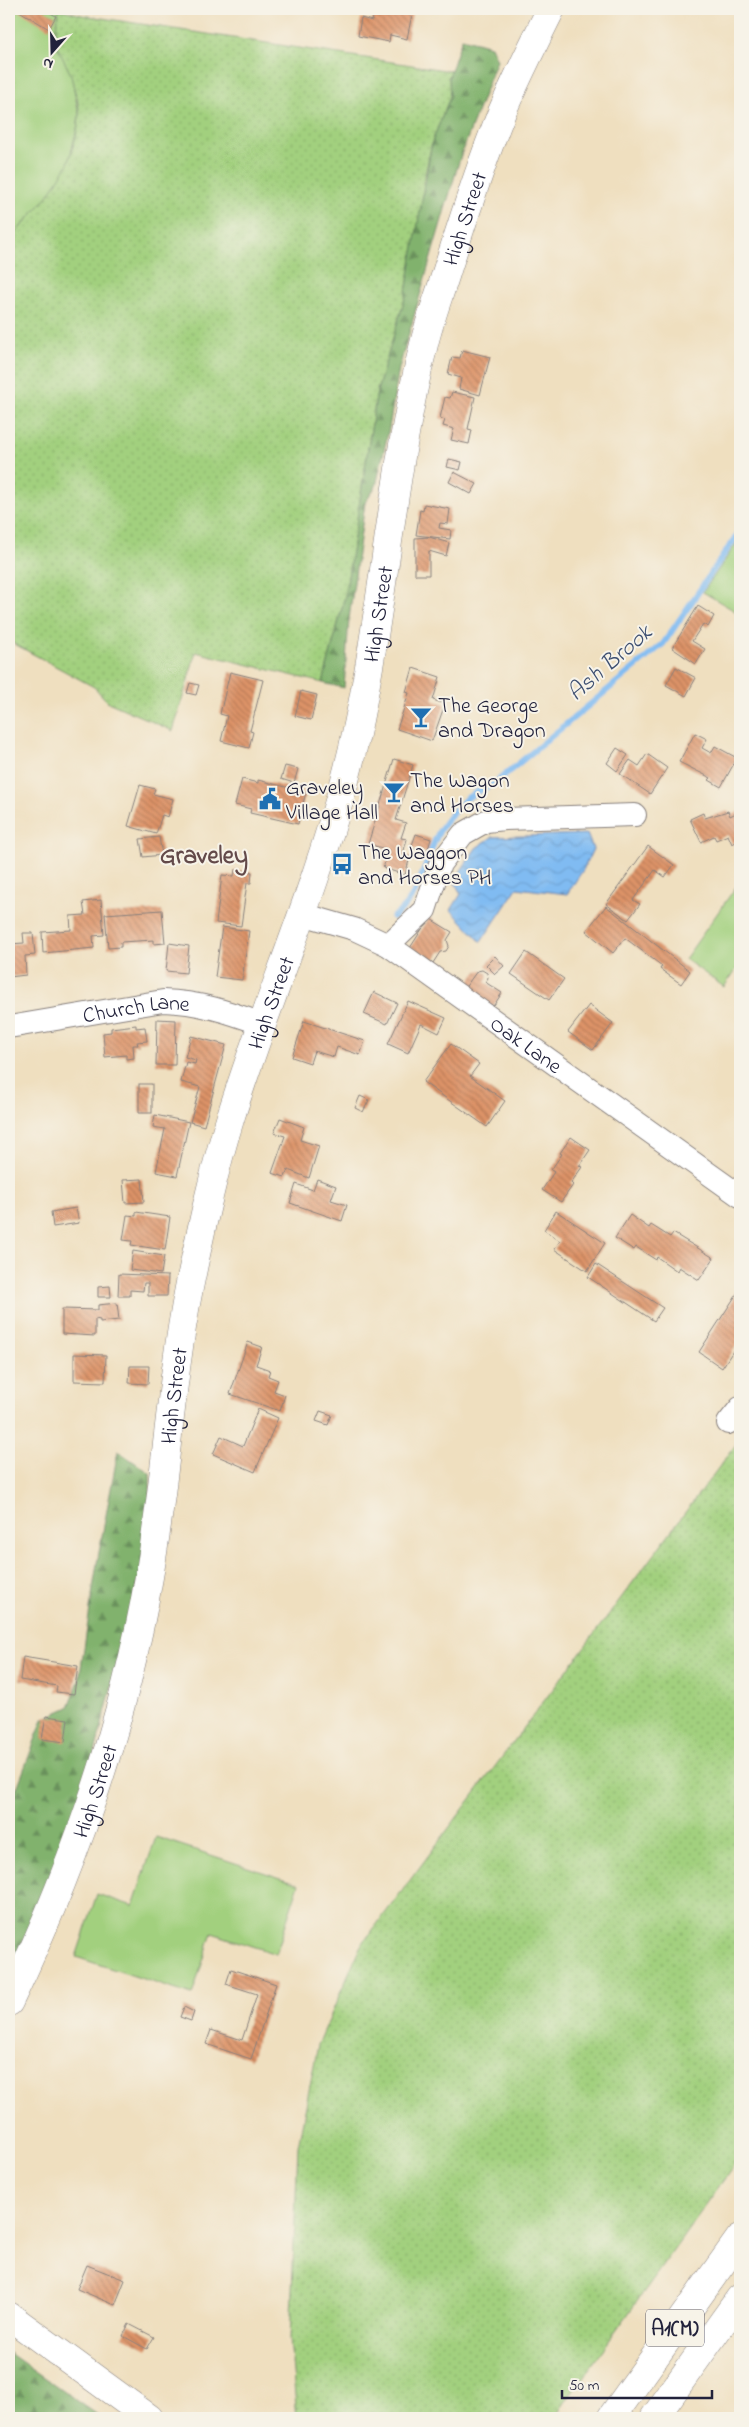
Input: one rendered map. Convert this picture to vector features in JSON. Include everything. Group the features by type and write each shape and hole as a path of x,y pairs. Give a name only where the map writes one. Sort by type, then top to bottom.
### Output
{"main road":[{"name":"High Street","path":"9,2002 36,1946 67,1870 119,1713 136,1645 150,1574 178,1346 207,1202 230,1118 302,914 343,786 358,730 409,420 426,339 461,228 501,114 551,9"},
{"name":"A1(M)","path":"611,2418 740,2238"},
{"name":"A1(M)","path":"654,2418 740,2298"},
{"path":"9,2316 149,2418"}],"street":[{"path":"388,945 425,910 440,864 462,834 468,830 486,821 505,819 635,815"},
{"name":"Oak Lane","path":"302,914 354,930 388,945 740,1196"},
{"name":"Church Lane","path":"9,1026 163,1001 189,1002 216,1008 262,1024"}],"green space":[{"path":"9,9 59,9 56,44 71,75 79,114 68,164 48,196 9,240"},
{"path":"59,9 82,15 451,71 449,77 450,97 432,142 424,180 422,203 405,298 377,391 345,596 323,683 196,652 173,731 108,702 94,687 9,641 9,240 55,184 64,168 76,134 79,116 78,102 70,74 55,39"},
{"path":"462,38 491,46 497,60 461,155 399,368 389,428 376,486 365,503 349,619 344,688 323,683 345,596 377,391 405,298 432,142 450,97 449,77"},
{"path":"740,538 740,614 703,592"},
{"path":"738,884 740,886 740,964 724,987 685,959"},
{"path":"740,1439 740,2157 554,2418 297,2418 290,2339 298,2146 318,2045 360,1947"},
{"path":"118,1451 150,1473 151,1531 85,1792 9,1981 9,1809 43,1719 69,1707 79,1681 97,1563"},
{"path":"156,1837 299,1884 276,1954 212,1933 192,1995 76,1957 97,1894 133,1906"},
{"path":"9,2353 102,2418 9,2418"}],"water":[{"path":"587,834 593,849 583,870 567,894 517,888 481,942 451,910 461,894 454,881 476,848 492,837"}],"building":[{"path":"16,9 43,9 56,16 49,29"},
{"path":"375,9 413,9 407,39 390,35 389,42 358,36 361,18 372,21"},
{"path":"462,350 490,357 480,395 459,389 461,378 448,374 452,357 460,358"},
{"path":"452,392 475,397 468,429 472,430 469,444 451,440 454,429 443,426 445,420 440,418 445,397 450,398"},
{"path":"449,459 462,462 460,470 447,467"},
{"path":"454,472 477,484 471,494 449,482"},
{"path":"424,504 450,509 448,524 440,523 439,528 451,530 450,539 416,535 420,510 423,511"},
{"path":"429,537 449,543 446,556 429,551 429,575 415,575 415,538"},
{"path":"698,606 714,616 708,627 703,624 692,641 705,649 696,664 672,648"},
{"path":"676,667 696,678 686,696 666,685"},
{"name":"The George and Dragon","path":"413,668 440,677 433,700 445,704 432,741 397,729 409,693 406,692"},
{"path":"230,672 263,680 250,731 253,732 249,748 221,741 227,716 220,714"},
{"path":"190,683 199,685 196,695 187,693"},
{"path":"301,691 317,695 311,720 295,716"},
{"path":"695,733 707,739 702,748 711,753 715,746 737,758 721,787 709,780 711,778 679,762"},
{"path":"617,748 628,755 617,771 607,763"},
{"path":"647,754 667,768 650,794 620,774 630,760 639,766"},
{"name":"The Wagon and Horses","path":"394,759 413,765 396,820 406,823 401,838 407,839 403,854 410,857 405,875 383,868 389,850 368,844"},
{"path":"285,766 298,769 294,783 281,779"},
{"name":"Graveley Village Hall","path":"242,779 258,783 258,780 306,792 298,824 250,813 251,809 235,805"},
{"path":"140,785 155,789 153,794 173,799 168,817 162,815 156,834 128,826"},
{"path":"728,811 730,816 740,811 740,840 732,844 728,835 716,840 714,836 701,842 690,819 703,813 705,818"},
{"path":"416,834 431,839 427,853 411,848"},
{"path":"159,837 162,855 143,857 140,839"},
{"path":"648,846 674,865 665,877 655,870 633,900 640,904 628,920 606,904"},
{"path":"235,870 252,872 251,883 247,883 241,926 216,923 222,875 234,876"},
{"path":"101,900 104,935 93,936 94,948 43,953 42,932 71,930 70,916 85,915 83,902"},
{"path":"606,906 690,971 681,984 660,969 662,966 625,938 613,953 586,931"},
{"path":"162,910 165,943 154,944 154,940 121,942 121,947 108,948 105,914"},
{"path":"429,918 452,932 447,940 449,946 446,951 440,952 433,963 410,948"},
{"path":"222,927 249,931 242,980 215,977"},
{"path":"23,933 33,933 35,955 25,956 26,975 9,977 9,944 24,943"},
{"path":"169,943 189,946 186,973 166,971"},
{"path":"526,952 564,979 549,1000 511,974"},
{"path":"495,956 504,966 495,974 486,965"},
{"path":"482,970 487,973 488,978 485,982 502,993 492,1008 464,989 477,971"},
{"path":"374,992 397,1003 387,1024 364,1014"},
{"path":"408,1001 446,1018 439,1033 421,1024 408,1053 388,1044"},
{"path":"589,1005 613,1023 593,1050 568,1032"},
{"path":"157,1019 176,1020 175,1065 156,1065"},
{"path":"304,1021 365,1041 360,1055 337,1047 334,1057 314,1051 310,1063 292,1057"},
{"path":"136,1025 136,1028 145,1027 147,1041 137,1042 138,1045 133,1045 134,1058 126,1059 126,1055 105,1057 103,1033 111,1032 111,1028"},
{"path":"191,1036 226,1045 204,1126 190,1122 200,1087 181,1082 186,1062 195,1064 196,1060 185,1057"},
{"path":"451,1044 479,1064 470,1076 505,1101 487,1127 423,1082"},
{"path":"139,1084 152,1084 152,1113 139,1113"},
{"path":"360,1096 369,1100 363,1112 355,1108"},
{"path":"155,1115 189,1122 177,1176 156,1172 165,1129 153,1127"},
{"path":"280,1118 304,1127 300,1140 319,1146 309,1178 288,1170 285,1177 272,1173 285,1136 274,1133"},
{"path":"571,1137 590,1150 579,1166 582,1167 571,1183 573,1185 561,1202 542,1190 554,1172 551,1170 562,1154 560,1153"},
{"path":"142,1179 144,1202 125,1203 123,1180"},
{"path":"317,1179 336,1186 331,1200 347,1205 342,1221 290,1203 296,1184 313,1190"},
{"path":"76,1208 79,1223 53,1227 51,1212"},
{"path":"556,1211 605,1243 587,1271 554,1249 560,1241 544,1230"},
{"path":"136,1212 170,1217 165,1250 131,1245 132,1241 123,1240 127,1215 136,1216"},
{"path":"630,1215 649,1228 651,1225 670,1237 673,1233 714,1258 699,1280 679,1267 677,1271 657,1257 656,1260 636,1247 634,1250 615,1238"},
{"path":"133,1251 164,1256 161,1274 130,1270"},
{"path":"596,1264 663,1308 654,1321 588,1277"},
{"path":"119,1274 168,1276 167,1296 148,1296 148,1283 144,1283 143,1291 130,1290 130,1296 118,1296"},
{"path":"110,1286 111,1297 98,1297 98,1287"},
{"path":"740,1289 740,1340 722,1368 699,1352"},
{"path":"117,1303 119,1320 100,1322 100,1320 95,1319 95,1336 62,1334 62,1309 98,1310 98,1305"},
{"path":"248,1342 262,1347 256,1365 270,1370 268,1376 278,1380 274,1391 285,1395 280,1411 230,1394"},
{"path":"74,1354 106,1355 105,1382 74,1381"},
{"path":"130,1366 149,1366 148,1384 129,1383"},
{"path":"258,1409 278,1418 255,1472 213,1454 221,1436 243,1446"},
{"path":"320,1411 332,1415 328,1425 316,1421"},
{"path":"23,1657 78,1666 74,1694 56,1692 57,1686 20,1680"},
{"path":"46,1716 68,1719 65,1742 42,1739"},
{"path":"231,1969 276,1984 251,2059 206,2044 211,2030 242,2040 257,1994 226,1984"},
{"path":"184,2007 194,2012 191,2021 180,2017"},
{"path":"87,2265 125,2280 115,2305 77,2289"},
{"path":"129,2324 154,2337 147,2349 123,2336"}],"waterway":[{"name":"Ash Brook","path":"393,917 403,908 417,888 434,842 448,818 471,795 495,783 663,644 740,531"}],"place":[{"name":"The George and Dragon","path":"421,717"},
{"name":"The Wagon and Horses","path":"394,792"},
{"name":"Graveley Village Hall","path":"270,799"},
{"name":"The Waggon and Horses PH","path":"342,864"}],"district":[{"name":"Graveley","path":"204,854"}]}
